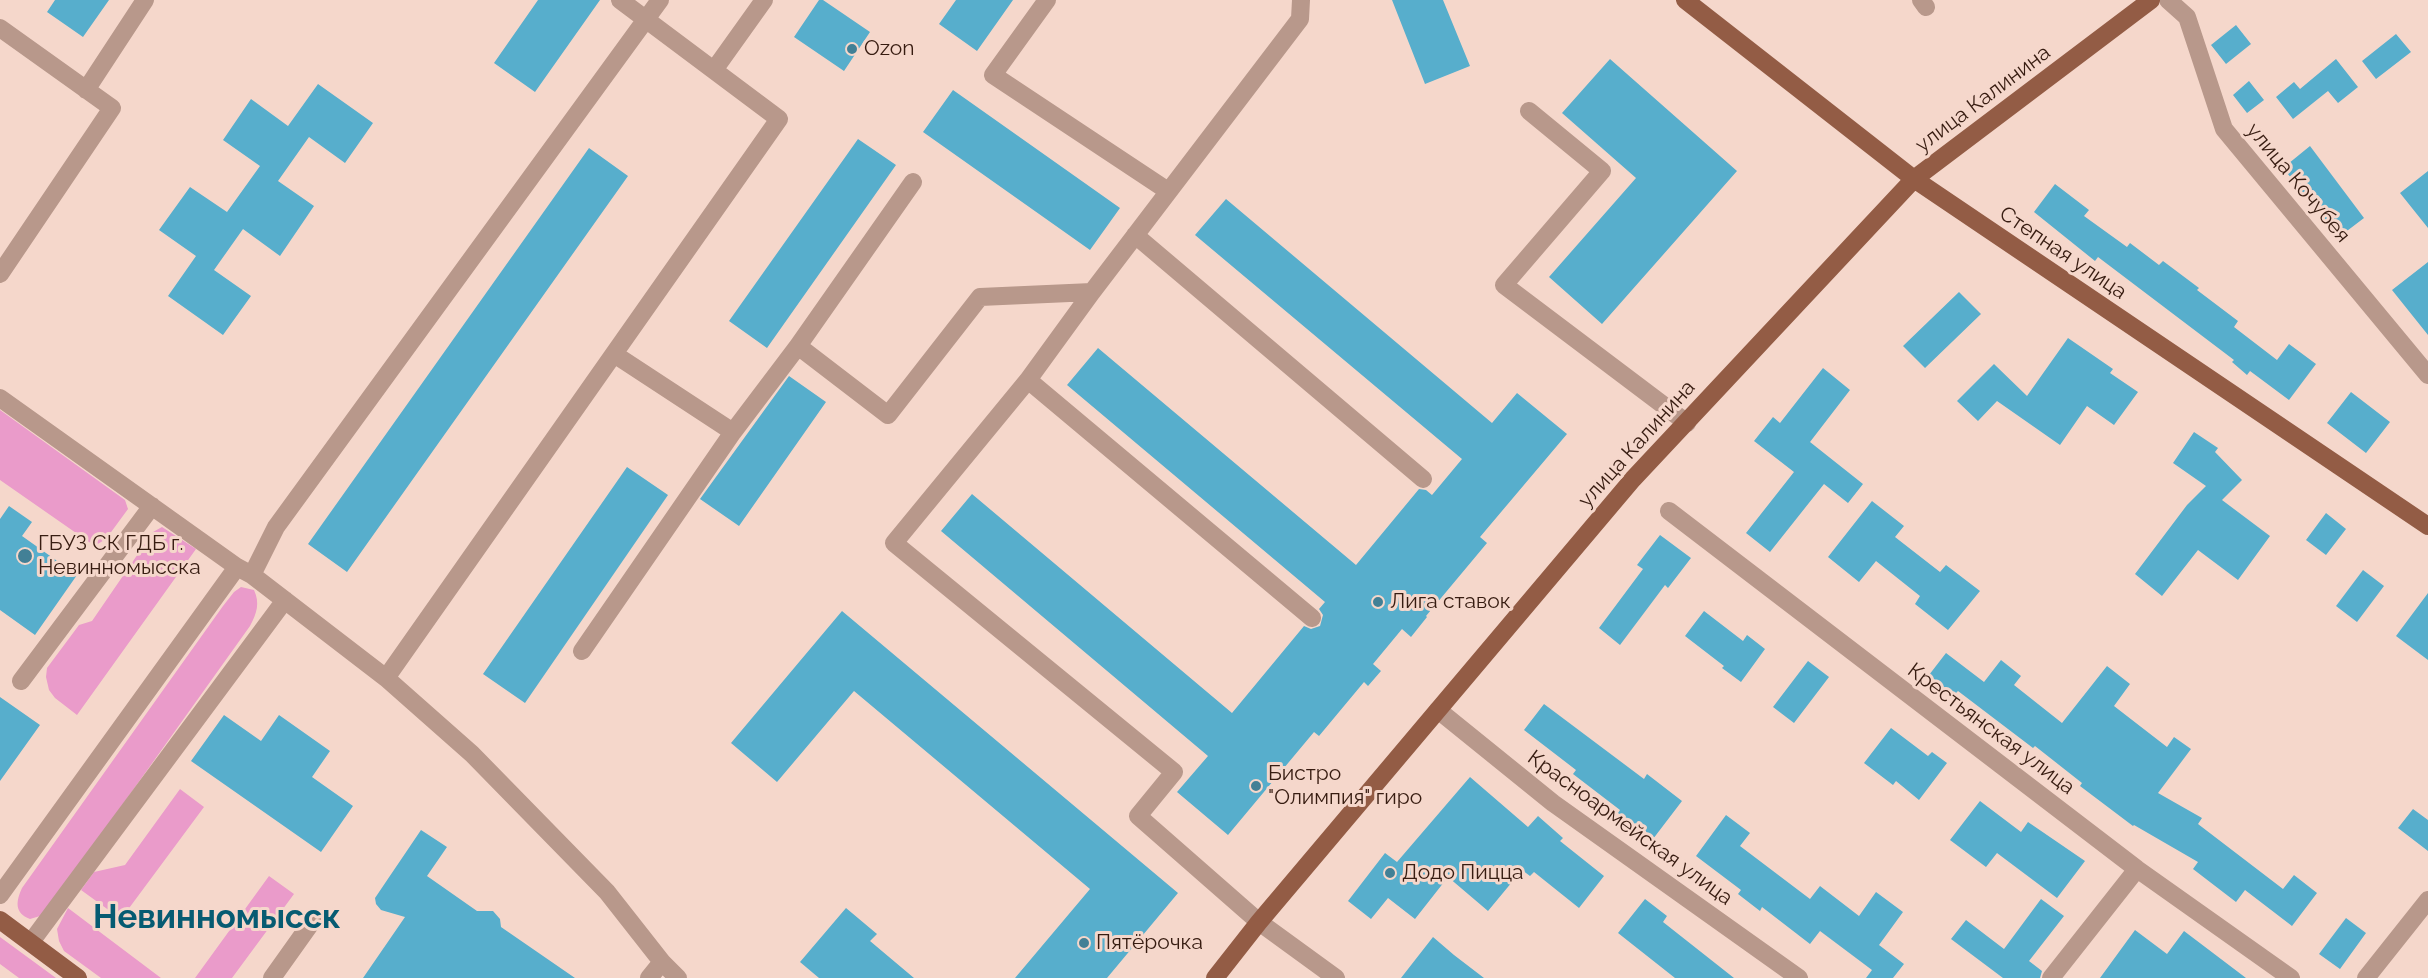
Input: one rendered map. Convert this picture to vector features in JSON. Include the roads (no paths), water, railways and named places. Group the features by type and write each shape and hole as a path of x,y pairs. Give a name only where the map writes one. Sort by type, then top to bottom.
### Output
{"main road":[{"name":"Степная улица","path":"1685,0 1914,179 2428,526"},
{"name":"улица Калинина","path":"1215,978 1259,922 1633,479 1914,179 2151,0"},
{"path":"0,920 78,978"}],"street":[{"path":"86,90 145,0"},
{"path":"386,678 779,119 620,0"},
{"path":"0,895 244,571 660,0"},
{"path":"714,70 764,0"},
{"path":"1047,0 993,75 1168,191"},
{"path":"1301,0 1300,19 1168,191 1028,380 894,543 1174,772 1138,816 1259,922 1336,978"},
{"name":"улица Кочубея","path":"2168,0 2187,17 2224,129 2428,375"},
{"path":"0,28 112,108 0,274"},
{"path":"1529,111 1602,171 1504,285 1686,423"},
{"path":"582,651 733,432 798,346 914,182"},
{"path":"1136,234 1423,479"},
{"path":"798,346 888,415 980,297 1092,292"},
{"path":"614,354 733,432"},
{"path":"1028,380 1312,618"},
{"path":"0,398 285,600 386,678 472,754 556,838 607,892 662,963 678,978"},
{"path":"21,681 152,506"},
{"name":"Крестьянская улица","path":"1669,511 2137,869 2291,978"},
{"path":"31,942 285,600"},
{"name":"Красноармейская улица","path":"1438,710 1552,802 1799,978"},
{"path":"2051,978 2137,869"},
{"path":"2366,978 2428,900"},
{"path":"272,978 314,919"},
{"path":"649,978 662,963"}],"place":[{"name":"Ozon","path":"852,49"},
{"name":"ГБУЗ СК ГДБ г. Невинномысска","path":"25,556"},
{"name":"Лига ставок","path":"1378,602"},
{"name":"Бистро \"Олимпия\" гиро","path":"1256,786"},
{"name":"Додо Пицца","path":"1390,873"},
{"name":"Пятёрочка","path":"1084,943"}],"district":[{"name":"Невинномысск","path":"217,918"}]}
